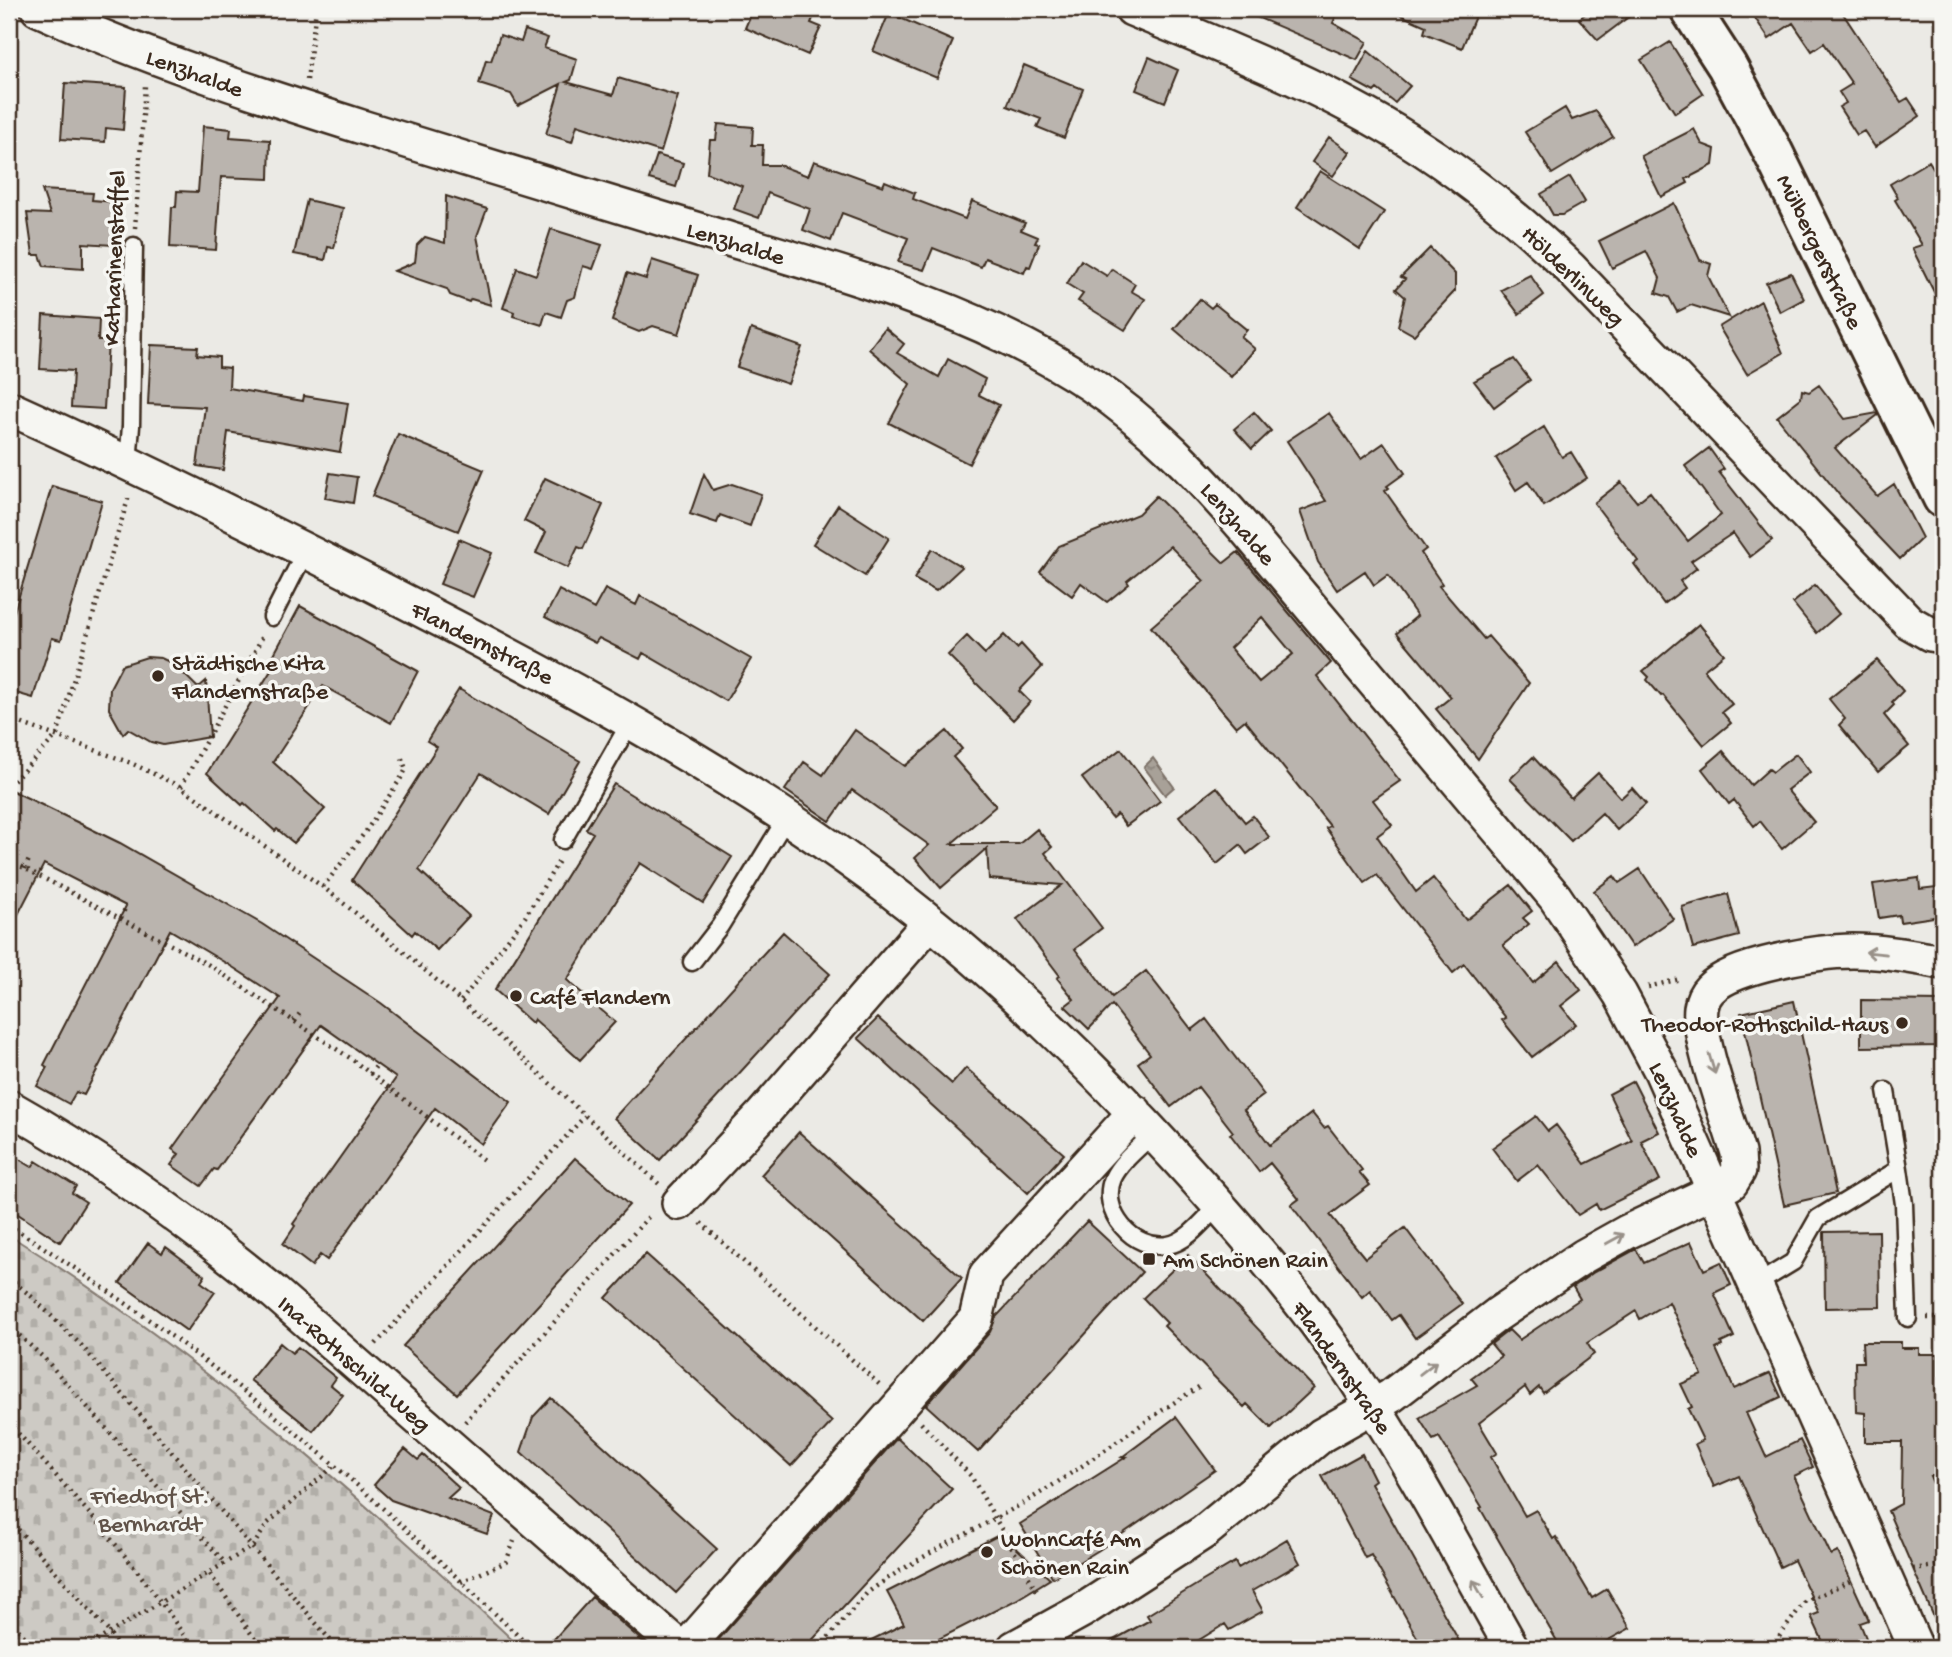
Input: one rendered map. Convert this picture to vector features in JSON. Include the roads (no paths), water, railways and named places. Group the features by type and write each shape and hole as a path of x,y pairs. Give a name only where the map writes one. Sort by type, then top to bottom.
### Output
{"street":[{"name":"Lenzhalde","path":"38,9 148,55 303,108 913,297 960,315 1033,349 1091,385 1179,456 1246,530 1555,897 1620,994 1661,1072 1916,1648"},
{"name":"Hölderlinweg","path":"1132,9 1334,98 1406,139 1478,189 1570,268 1909,622 1930,634 1943,636"},
{"name":"Mülbergerstraße","path":"1690,9 1727,66 1769,144 1943,498"},
{"name":"Flandernstraße","path":"9,408 306,550 550,676 631,721 787,817 871,876 930,922 1040,1018 1144,1123 1263,1256 1327,1339 1390,1433 1512,1648"},
{"path":"674,1198 762,1115 930,922"},
{"path":"1014,1648 1061,1638 1204,1532 1322,1435 1407,1384 1498,1314 1584,1256 1731,1183 1736,1177 1739,1162 1702,1026 1701,1006 1709,989 1728,977 1752,968 1829,953 1876,952 1943,962"},
{"name":"Ina-Rothschild-Weg","path":"9,1107 84,1151 173,1210 275,1293 680,1648"},
{"path":"686,1648 976,1319 986,1275 1144,1123"}],"lane":[{"name":"Katharinenstaffel","path":"133,466 131,426 134,246"},
{"path":"272,617 306,550"},
{"path":"563,840 631,721"},
{"path":"692,962 712,939 787,817"},
{"path":"1886,1091 1904,1204 1908,1318"},
{"path":"1144,1123 1113,1178 1110,1197 1112,1209 1125,1230 1141,1241 1168,1245 1184,1238 1219,1205"},
{"path":"1755,1284 1793,1262 1818,1218 1899,1169"}],"water":[{"path":"1153,758 1174,787 1165,795 1144,767"}],"place":[{"name":"Städtische Kita Flandernstraße","path":"158,676"},
{"name":"Café Flandern","path":"516,996"},
{"name":"Theodor-Rothschild-Haus","path":"1902,1023"},
{"name":"Am Schönen Rain","path":"1149,1259"},
{"name":"WohnCafé Am Schönen Rain","path":"987,1552"}],"park label":[{"name":"Friedhof St. Bernhardt","path":"150,1509"}]}
